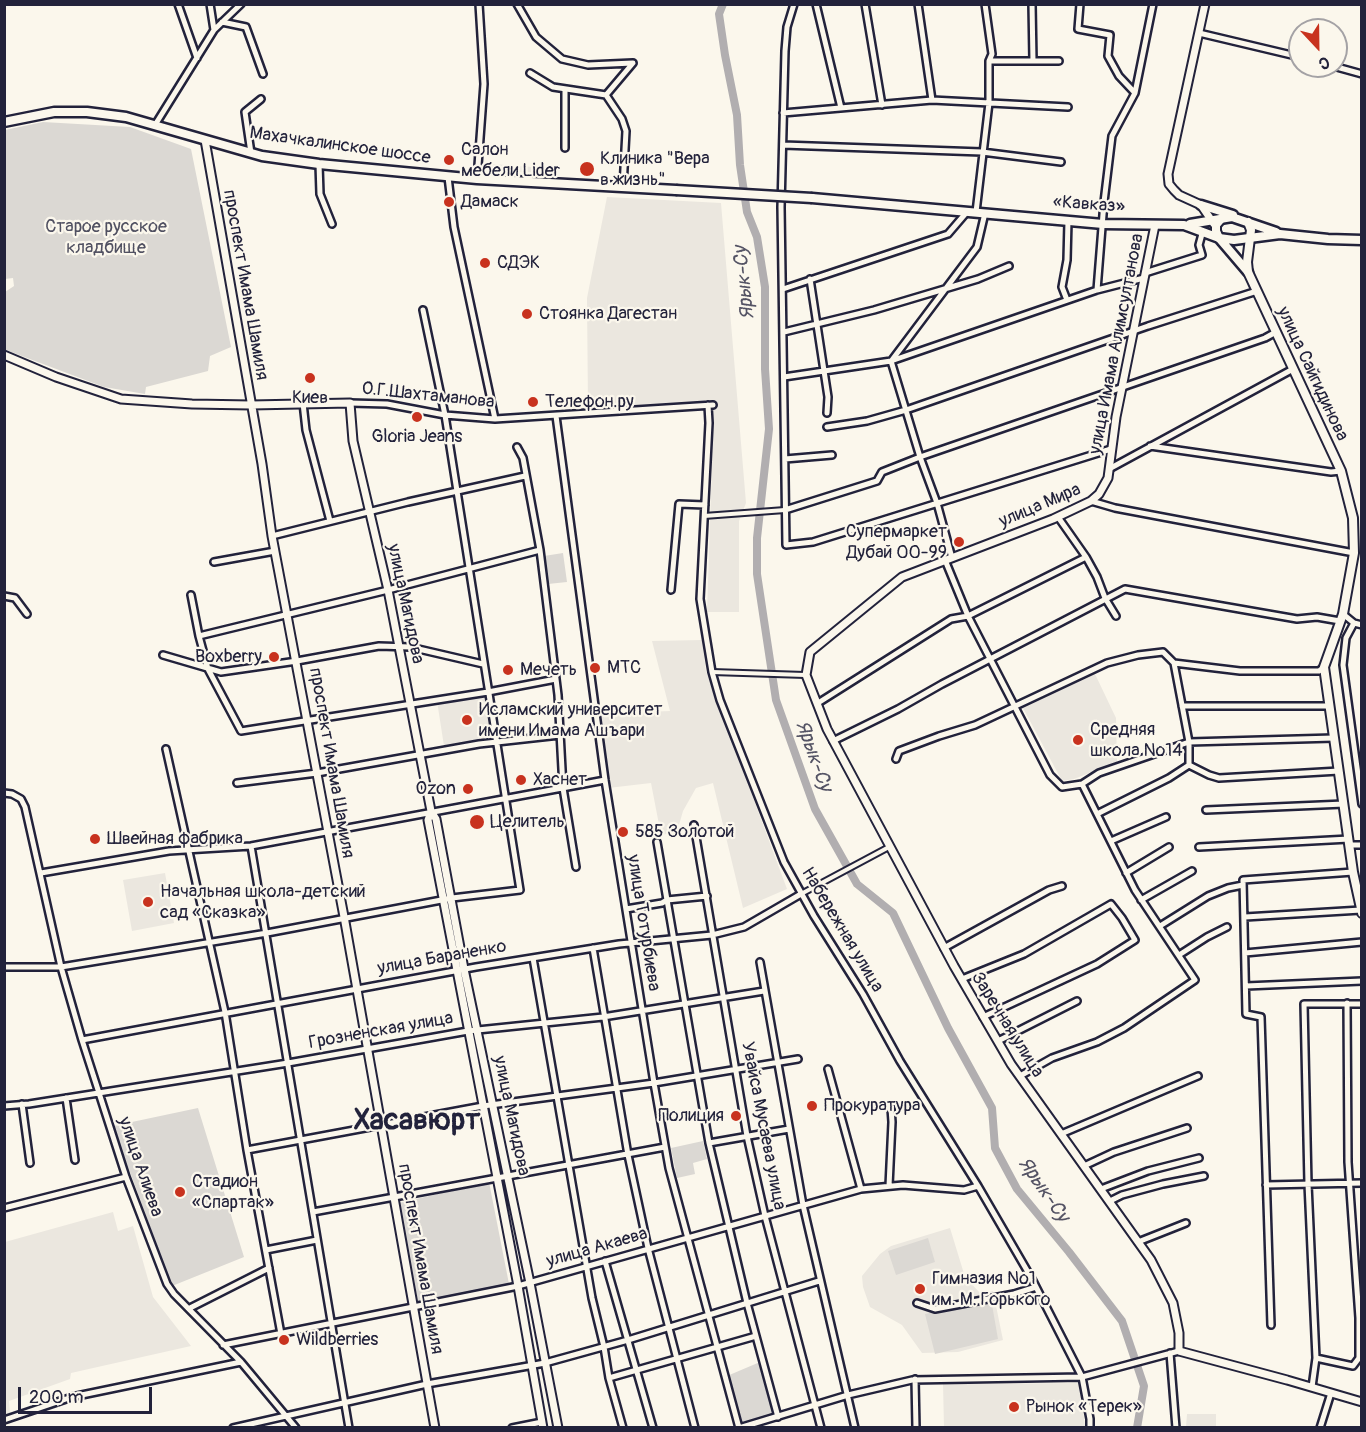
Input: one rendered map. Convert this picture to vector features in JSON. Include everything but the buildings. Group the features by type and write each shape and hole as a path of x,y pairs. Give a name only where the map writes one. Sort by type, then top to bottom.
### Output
{"highway":[{"name":"Махачкалинское шоссе","path":"4,122 54,112 87,112 126,117 252,153 319,164 448,177 812,198"},
{"name":"«Кавказ»","path":"812,198 1103,224 1184,225 1219,238 1234,240 1280,234 1362,240"},
{"path":"1201,205 1280,234"},
{"path":"1184,225 1217,222 1232,217 1245,220"},
{"path":"1219,238 1248,272"}],"main road":[{"path":"1205,4 1168,174 1169,184 1179,195 1201,205 1217,222 1219,238"},
{"name":"проспект Имама Шамиля","path":"205,140 272,536 344,918 435,1428"},
{"path":"1245,220 1251,230 1248,272"},
{"name":"улица Имама Алимсултанова","path":"1109,469 1122,388 1155,225"},
{"name":"улица Сайгидинова","path":"1248,272 1341,471 1353,518 1354,553 1342,617 1324,667 1353,872 1361,911"},
{"name":"О.Г.Шахтаманова","path":"4,355 65,380 121,399 192,404 350,403"},
{"name":"улица Магидова","path":"350,403 353,441 388,590 431,811 436,819 452,898 468,1031 518,1286 542,1425"},
{"name":"улица Мира","path":"806,675 810,652 902,577 1058,517 1091,501 1104,487 1109,469"},
{"name":"Заречная улица","path":"806,675 833,741 983,1017 1020,1076 1151,1260 1173,1303 1179,1333 1179,1351"},
{"name":"улица Магидова","path":"431,811 428,820 443,900 477,1029 558,1428"},
{"path":"1179,1351 1362,1402"}],"street":[{"path":"178,4 197,58"},
{"path":"210,4 214,30"},
{"path":"155,125 214,30 241,4"},
{"path":"477,179 484,84 479,4"},
{"path":"517,4 536,37 562,59 588,65 633,63 606,95"},
{"path":"794,4 787,27 781,207 786,545 813,542 1111,449"},
{"path":"816,4 841,108"},
{"path":"865,4 882,105"},
{"path":"918,4 932,100"},
{"path":"891,361 977,247 976,212 989,103 989,61 992,54 985,4"},
{"path":"1032,4 1033,61"},
{"path":"1080,4 1078,29 1110,35 1108,56 1119,76 1135,93"},
{"path":"1097,290 1112,136 1128,102 1135,93 1153,4"},
{"path":"222,22 246,27 263,74"},
{"path":"1199,33 1288,54"},
{"path":"989,61 1059,61"},
{"path":"530,73 553,87 606,95 622,119 626,131 623,187"},
{"path":"565,89 565,148"},
{"path":"252,153 245,112 261,99"},
{"path":"783,112 932,100 1068,107"},
{"path":"783,145 982,152 1061,162"},
{"path":"319,164 320,194 332,224"},
{"path":"448,177 454,227 495,419"},
{"path":"783,289 948,234 962,215 976,212"},
{"path":"1067,300 1062,287 1068,221"},
{"path":"784,377 891,361 1145,275 1202,255 1199,244 1202,234"},
{"path":"784,332 874,310 978,279 1009,266"},
{"path":"810,279 828,397 827,413"},
{"path":"827,427 867,421 906,410 1134,330 1257,291"},
{"path":"4,967 61,967 267,933 452,898 520,890 445,415 423,310"},
{"path":"704,516 784,510 877,481 882,472 920,457 1265,338 1276,332"},
{"path":"891,361 920,457 937,503 948,559 968,616 1050,775 1062,787 1082,784 1098,773 1189,742 1334,738"},
{"path":"1109,469 1293,369"},
{"path":"303,403 306,430 330,521"},
{"name":"О.Г.Шахтаманова","path":"350,403 387,404 445,415 495,419 710,405"},
{"name":"Набережная улица","path":"710,405 700,598 712,672 720,700 784,862 900,1061 978,1185 1036,1287 1082,1377 1090,1428"},
{"name":"улица Тотурбиева","path":"556,416 605,780 665,1147 687,1238 739,1428"},
{"path":"1150,446 1331,472 1341,471"},
{"path":"517,447 523,458 540,550 556,679 563,788 576,867"},
{"path":"785,459 832,455"},
{"path":"272,536 525,476"},
{"path":"1091,501 1114,508 1354,553"},
{"path":"671,590 679,504 705,505"},
{"path":"1058,517 1086,556 1116,616"},
{"path":"199,636 540,550"},
{"path":"214,562 275,551"},
{"path":"818,704 951,619 968,616 1086,556"},
{"path":"833,741 1125,589 1297,619 1342,617 1362,625"},
{"path":"191,595 208,669 241,731 556,679"},
{"path":"4,596 15,598 27,614"},
{"path":"1354,623 1346,638 1343,665 1362,804"},
{"path":"163,655 221,672 379,646 410,647 483,664"},
{"path":"896,759 899,752 975,725 1107,663 1138,654 1163,652 1174,663 1189,742 1190,765"},
{"path":"1174,663 1240,670 1319,671 1324,667"},
{"path":"712,672 806,675"},
{"path":"1182,706 1330,706"},
{"path":"237,783 317,773 420,754 560,735"},
{"path":"166,749 225,1012 247,1150 281,1334"},
{"path":"1097,814 1190,765"},
{"path":"1190,765 1219,778 1339,771"},
{"path":"41,873 169,851 251,846 605,780"},
{"path":"1020,1076 1052,1058 1097,1042 1125,1028 1195,980 1141,900 1082,784"},
{"name":"улица Алиева","path":"4,793 21,799 25,807 61,967 82,1040 126,1177 167,1284 174,1294 241,1362 296,1428"},
{"path":"1206,810 1344,804"},
{"path":"1111,841 1166,817"},
{"name":"Увайса Мусаева улица","path":"694,825 747,1136 765,1216 820,1428"},
{"path":"657,842 709,1143 747,1303 778,1417"},
{"path":"1199,847 1349,842 1362,845"},
{"path":"251,846 349,1428"},
{"path":"801,894 890,847"},
{"path":"1126,873 1169,847"},
{"path":"1141,900 1192,871"},
{"path":"1160,926 1208,896 1243,882 1353,872"},
{"path":"1243,882 1246,1014 1261,1017 1271,1325"},
{"path":"944,948 1049,890 1062,886"},
{"name":"улица Бараненко","path":"82,1040 460,969 593,948 712,935 744,927 801,894"},
{"path":"626,909 662,903 667,900 706,896"},
{"path":"962,980 1024,954 1111,904 1135,940 1097,964 983,1017"},
{"path":"1245,917 1361,911"},
{"path":"1179,955 1206,937 1227,927"},
{"path":"1245,953 1362,942"},
{"path":"593,948 628,1155 648,1248 694,1428"},
{"path":"533,958 586,1266 609,1378 623,1428"},
{"path":"760,962 803,1205 855,1428"},
{"path":"1246,986 1362,981"},
{"name":"Грозненская улица","path":"4,1106 288,1063 477,1029 603,1017 764,991"},
{"path":"998,1041 1077,1001"},
{"path":"1312,1387 1316,1358 1308,1184 1304,1004 1362,1004"},
{"path":"1316,1358 1353,1366 1359,1358 1359,1318 1348,1184 1347,1004"},
{"path":"247,1150 483,1106 654,1083 798,1059"},
{"path":"828,1069 861,1189"},
{"path":"1061,1134 1198,1076"},
{"path":"66,1098 75,1160"},
{"path":"22,1104 30,1163"},
{"path":"889,1186 891,1108"},
{"path":"1084,1166 1113,1152 1187,1128"},
{"path":"709,1143 789,1129"},
{"path":"313,1212 665,1147"},
{"path":"1101,1189 1148,1171 1199,1158"},
{"path":"1110,1201 1163,1184 1204,1176"},
{"path":"4,1208 126,1177"},
{"path":"1266,1185 1362,1183"},
{"name":"улица Акаева","path":"223,1345 518,1286 861,1189 918,1186 964,1190 978,1185"},
{"path":"1138,1242 1186,1223"},
{"path":"266,1250 317,1240"},
{"path":"605,1261 653,1428"},
{"path":"190,1308 269,1268"},
{"path":"233,1428 286,1414 346,1404 427,1384 545,1363 819,1281"},
{"path":"917,1303 935,1309 1014,1294 1036,1287"},
{"path":"609,1378 756,1336"},
{"path":"739,1428 848,1395 915,1379 1082,1377 1179,1351"},
{"path":"1170,1353 1176,1428"},
{"path":"4,1420 72,1397 241,1362"},
{"path":"915,1379 916,1428"},
{"path":"1320,1428 1331,1393"},
{"path":"512,1428 542,1425"}],"shaded area":[{"path":"480,163 546,168 545,174 479,169"},
{"path":"607,197 721,203 746,503 739,521 739,612 707,612 714,402 588,407 587,298"},
{"path":"702,640 706,671 787,889 743,908 713,783 696,788 683,811 677,832 661,835 651,783 608,788 598,714 670,711 652,641"},
{"name":"Средняя школа №14","path":"1095,674 1116,718 1117,762 1074,779 1062,781 1023,708"},
{"name":"Исламский университет имени Имама Ашъари","path":"487,693 499,738 444,746 437,701"},
{"name":"Начальная школа-детский сад «Сказка»","path":"165,873 174,923 132,931 123,880"},
{"path":"113,1212 118,1231 133,1226 153,1297 191,1346 71,1373 70,1379 9,1401 10,1413 5,1415 5,1242"},
{"name":"Гимназия №1 им. М. Горького","path":"950,1228 965,1277 981,1294 993,1291 1003,1340 958,1352 922,1353 902,1325 870,1307 862,1276 880,1254 891,1246"},
{"name":"Рынок «Терек»","path":"1080,1383 1085,1427 944,1427 943,1384"},
{"path":"1187,1414 1216,1414 1216,1427 1186,1427"}],"green space":[{"name":"Старое русское кладбище","path":"43,122 130,127 191,149 231,347 210,356 208,371 146,387 145,394 104,387 6,350 5,292 14,286 13,278 5,279 5,130"},
{"path":"563,553 567,582 548,584 544,556"},
{"name":"Стадион «Спартак»","path":"198,1108 244,1257 172,1286 113,1126"},
{"path":"703,1141 707,1159 693,1163 695,1174 677,1178 671,1148"},
{"path":"489,1182 509,1284 418,1302 399,1203"},
{"path":"928,1238 935,1262 896,1275 888,1251"},
{"path":"991,1299 998,1339 935,1354 925,1314"},
{"path":"760,1362 776,1415 741,1425 727,1376"}],"waterway":[{"name":"Ярык-Су","path":"723,4 719,14 737,115 740,165 747,212 757,237 765,287 765,369 769,429 757,538 757,574 776,700 815,809 857,884 893,913 948,1028 992,1108 995,1148 1017,1189 1122,1321 1144,1386 1137,1428"}],"place":[{"name":"Салон мебели Lider","path":"449,160"},
{"name":"Клиника \"Вера в жизнь\"","path":"587,169"},
{"name":"Дамаск","path":"449,202"},
{"name":"СДЭК","path":"485,263"},
{"name":"Стоянка Дагестан","path":"527,314"},
{"name":"Киев","path":"310,378"},
{"name":"Телефон.ру","path":"533,402"},
{"name":"Gloria Jeans","path":"417,417"},
{"name":"Супермаркет Дубай 00-99","path":"959,542"},
{"name":"Boxberry","path":"274,657"},
{"name":"МТС","path":"595,668"},
{"name":"Мечеть","path":"508,670"},
{"name":"Исламский университет имени Имама Ашъари","path":"467,720"},
{"name":"Средняя школа №14","path":"1078,740"},
{"name":"Хаснет","path":"521,780"},
{"name":"Ozon","path":"468,789"},
{"name":"Целитель","path":"477,822"},
{"name":"585 Золотой","path":"623,832"},
{"name":"Швейная фабрика","path":"95,839"},
{"name":"Начальная школа-детский сад «Сказка»","path":"148,902"},
{"name":"Прокуратура","path":"812,1106"},
{"name":"Полиция","path":"736,1116"},
{"name":"Стадион «Спартак»","path":"180,1192"},
{"name":"Гимназия №1 им. М. Горького","path":"920,1289"},
{"name":"Wildberries","path":"284,1340"},
{"name":"Рынок «Терек»","path":"1014,1407"}],"district":[{"name":"Хасавюрт","path":"417,1121"}]}
